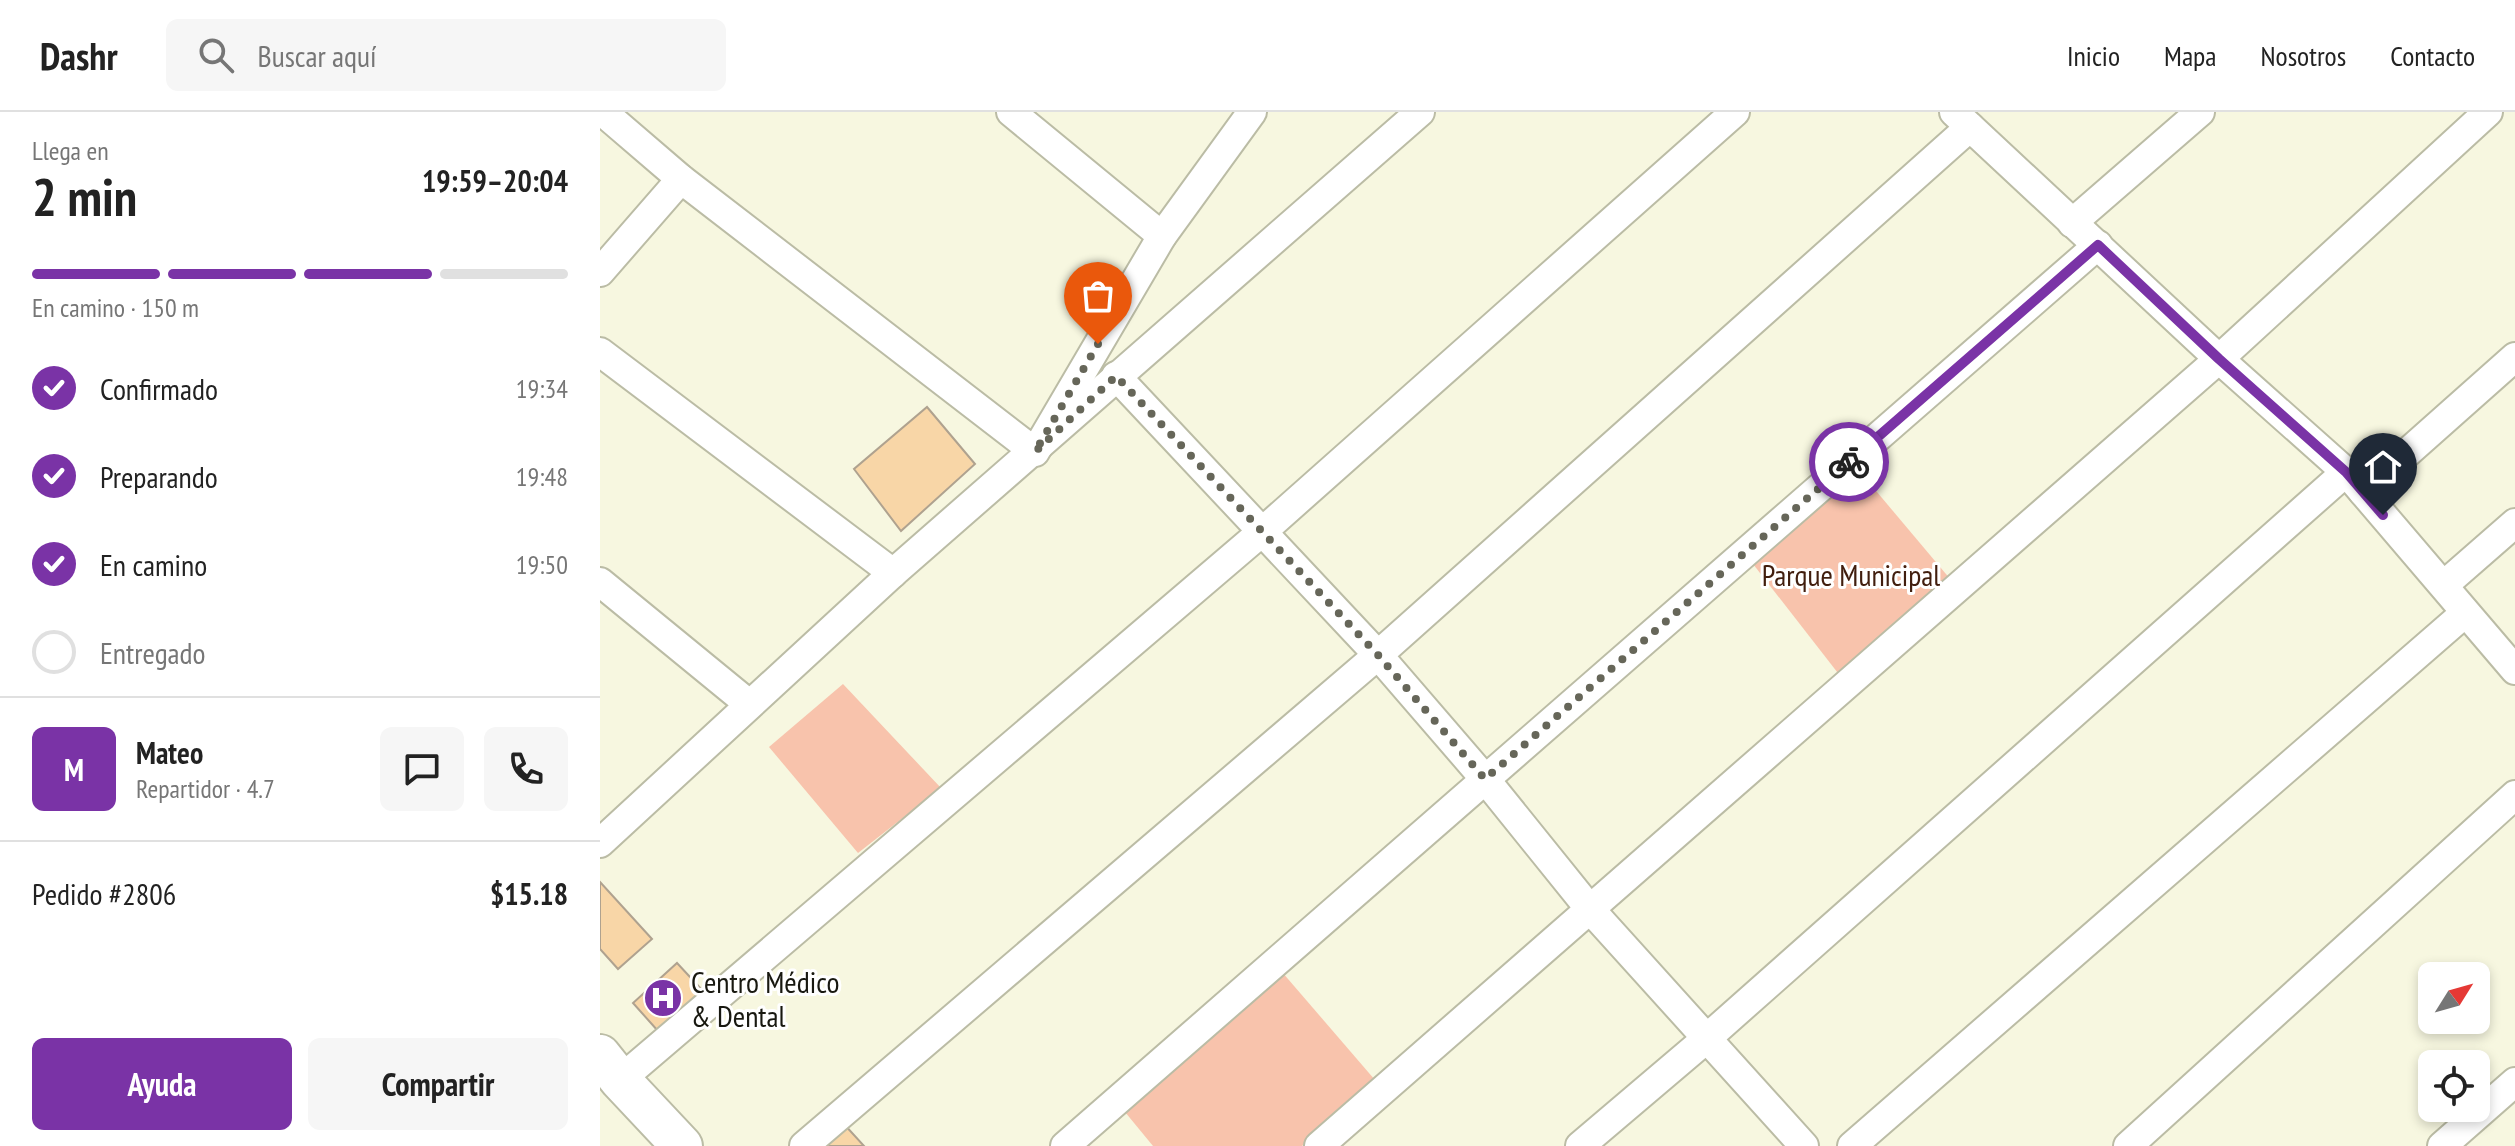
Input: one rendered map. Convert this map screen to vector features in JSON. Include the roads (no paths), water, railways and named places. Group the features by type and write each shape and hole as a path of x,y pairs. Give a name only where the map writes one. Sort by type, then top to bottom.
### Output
{"main road":[{"path":"610,1068 682,1146"}],"street":[{"path":"603,112 681,179 1035,452"},
{"path":"1011,112 1162,236"},
{"path":"1035,452 1162,236 1252,112"},
{"path":"600,843 893,573 1035,452 1116,376 1420,112"},
{"path":"610,1068 1263,531 1735,112"},
{"path":"2072,223 2200,112"},
{"path":"1319,1146 2219,359 2488,112"},
{"path":"804,1146 1378,655 1962,119 2355,482 2515,670"},
{"path":"600,272 681,179"},
{"path":"1065,1146 2098,245"},
{"path":"600,352 893,573"},
{"path":"1580,1146 2355,482 2515,357"},
{"path":"1116,376 1378,655 1485,779 1589,908 1804,1146"},
{"path":"2444,585 2515,523"},
{"path":"600,582 749,704"},
{"path":"1852,1146 2465,613"},
{"path":"2128,1146 2515,795"},
{"path":"2442,1146 2515,1082"}],"place":[{"name":"Centro Médico & Dental","path":"663,998"}],"park label":[{"name":"Parque Municipal","path":"1851,574"}]}
